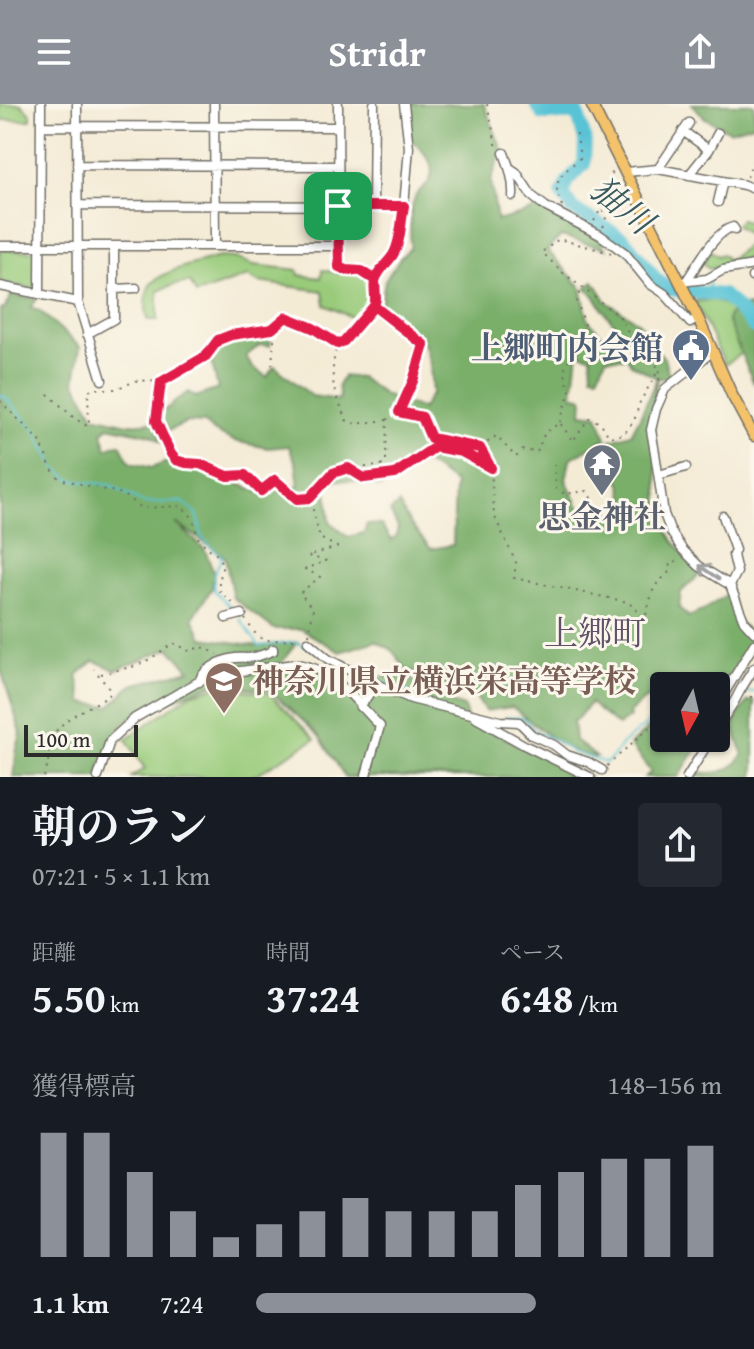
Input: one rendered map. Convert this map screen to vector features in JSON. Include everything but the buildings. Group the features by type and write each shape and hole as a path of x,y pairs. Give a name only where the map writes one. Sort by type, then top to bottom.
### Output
{"main road":[{"path":"591,104 684,281 689,300 737,406 754,436"}],"street":[{"path":"30,104 38,111 41,108 40,294"},
{"path":"77,104 78,302 102,380"},
{"path":"214,104 215,246"},
{"path":"338,104 339,267 361,271 375,280 397,247 404,206 409,148 404,104"},
{"path":"373,206 374,104"},
{"path":"41,126 338,127"},
{"path":"658,169 686,127 710,149"},
{"path":"689,175 710,149 718,133"},
{"path":"501,152 510,168 513,196"},
{"path":"77,165 338,166"},
{"path":"510,168 532,196 546,207 600,235 625,253 650,284 665,294 690,323 698,318"},
{"path":"626,172 658,169 754,189"},
{"path":"718,202 723,181"},
{"path":"78,205 404,206"},
{"path":"684,281 715,238 724,229 733,227 735,230"},
{"path":"0,246 337,246"},
{"path":"87,334 114,319 114,246"},
{"path":"684,281 707,279 723,270 754,265"},
{"path":"0,286 78,302"},
{"path":"115,289 136,288"},
{"path":"713,351 665,389 651,430 662,503 671,532 699,566 730,585 744,621 754,632"},
{"path":"659,475 686,467"},
{"path":"723,516 735,550 733,555 737,572 730,585"},
{"path":"310,644 323,655 376,684 411,699 500,721 519,722 532,735 600,769"},
{"path":"730,684 754,644"},
{"path":"199,682 200,675 205,671 229,660 251,658 273,649"},
{"path":"98,777 110,741 135,718 210,675 295,664 307,665 330,675 380,726 367,777"},
{"path":"730,708 754,668"},
{"path":"360,707 376,684"},
{"path":"472,715 588,776"},
{"path":"687,777 702,752"}],"path":[{"path":"487,104 501,152"},
{"path":"561,215 563,209 556,184 580,158 576,129"},
{"path":"590,229 601,209 619,158"},
{"path":"744,185 754,158"},
{"path":"601,209 606,220"},
{"path":"609,243 613,254 559,239 542,252 562,272 620,317 642,360 660,367"},
{"path":"338,344 374,306 375,280"},
{"path":"399,412 422,417 431,438 480,448 496,436 516,457 523,450 537,452 545,432 560,423 570,391 564,370 585,325 577,302 581,286"},
{"path":"338,344 333,365 334,380 336,398 346,420 356,424 387,420 399,412 424,345 374,306"},
{"path":"48,394 87,426 88,391 115,389 139,380 161,382 206,356 218,340 275,327 286,317 313,328 338,344"},
{"path":"272,365 275,327"},
{"path":"656,409 660,367"},
{"path":"560,423 573,441 589,418 601,423 609,437 624,434 634,421 640,402 660,367"},
{"path":"161,382 156,421 176,460 200,464 228,476 245,475 261,491 275,480 297,499 310,498 333,473 348,468 381,466 386,460 387,420"},
{"path":"0,401 40,441 51,468 60,479 123,494 142,508 181,506 192,517 199,540 221,562 218,589 235,603 236,616 259,638 270,641 295,638 310,644 313,609 300,593 320,577 305,569 326,561 308,556 337,547 320,538 310,498"},
{"path":"348,468 364,478 395,474 435,447 462,452 491,468"},
{"path":"480,448 491,468 494,515 516,563 514,578 628,602 645,618 654,587 669,572 670,563 690,556"},
{"path":"554,464 556,489 565,494 587,491 596,513 602,516 613,515 620,506 662,503"},
{"path":"100,675 135,666 172,644 178,644 187,651 207,648 229,660"},
{"path":"44,777 50,742 59,725 109,696 110,690 94,669"},
{"path":"600,769 650,726"}],"green space":[{"path":"0,104 21,104 31,114 31,120 0,120"},
{"path":"409,104 484,104 502,150 491,181 497,221 538,207 598,238 606,249 561,236 547,250 581,287 588,320 608,342 611,352 622,353 623,358 606,358 598,376 592,375 591,356 578,353 573,395 583,398 582,413 598,415 606,438 570,459 566,480 582,513 607,516 627,512 622,486 601,443 631,434 657,378 653,412 660,517 673,541 701,573 681,592 679,608 689,617 728,594 737,620 753,636 753,643 730,681 730,672 650,672 650,698 629,713 630,717 618,726 590,703 573,721 575,740 596,757 586,756 564,746 512,707 485,711 463,678 447,687 406,669 391,649 376,641 340,652 301,629 274,629 233,598 225,557 176,523 205,550 214,574 212,588 193,618 203,638 259,646 297,642 279,666 295,664 330,675 360,706 381,677 402,674 464,707 468,721 590,777 345,777 319,736 270,690 213,684 138,712 130,718 112,740 98,777 14,777 21,733 0,667 0,309 5,308 11,295 37,299 31,307 40,311 80,347 75,381 94,416 128,424 154,422 162,442 151,435 108,426 102,433 107,449 120,444 130,463 152,468 169,461 264,494 276,484 285,493 299,485 296,463 289,446 268,448 234,441 204,423 187,422 163,433 158,421 159,409 166,409 188,392 196,397 218,389 210,354 227,339 272,331 270,346 260,345 246,356 251,366 267,377 274,366 312,396 340,400 338,385 344,376 361,378 384,395 422,409 432,393 430,364 424,342 381,305 385,280 411,247 410,228 415,197 431,177 428,159 411,140","holes":["424,462 455,483 453,545 431,549 410,524 399,504 390,512 398,527 396,537 391,540 381,525 367,524 364,533 348,537 330,522 327,489 335,480 381,487","169,648 190,670 132,685 110,706 83,703 77,675 94,661 116,670"]},
{"path":"692,104 754,104 754,124 729,131 705,118"},
{"path":"741,219 754,225 754,254 737,263 709,269 703,263 711,251 718,256 722,254 728,260 752,242 735,225"},
{"path":"0,250 37,251 37,290 0,282"},
{"path":"220,257 298,270 299,275 321,278 322,270 358,273 370,282 371,305 358,320 325,305 323,291 258,282 248,276 196,294 190,282 158,291 158,320 148,320 147,295 153,282 176,270"},
{"path":"594,281 607,302 637,321 651,336 654,346 664,358 670,379 657,378 631,364 626,355 632,348 586,288"},
{"path":"715,300 733,311 728,320 741,353 725,365 695,301"},
{"path":"747,305 754,312 754,384 727,320 730,313"},
{"name":"神奈川県立横浜栄高等学校","path":"215,687 269,693 315,739 252,777 131,777 145,769 126,739 191,694"},
{"path":"748,701 754,701 754,777 698,777 700,772 713,773 730,768 743,754 734,726"},
{"path":"650,727 650,752 695,752 678,777 645,777 651,772 630,745"}],"waterway":[{"name":"㹨川","path":"536,104 543,114 578,114 585,141 584,164 568,181 562,194 573,209 624,239 667,289 722,295 754,327"},
{"path":"709,280 710,294"},
{"path":"0,396 4,396 34,429 56,468 72,480 110,485 144,503 183,502 198,516 202,538 222,557 214,574 214,590 237,613"},
{"path":"240,619 259,646 297,642 313,650"},
{"path":"380,681 418,697"},
{"path":"741,693 754,692"},
{"path":"506,717 523,718 537,733 572,752 606,763 622,744 650,721"}],"place":[{"name":"上郷町内会館","path":"691,382"},
{"name":"思金神社","path":"602,497"},
{"name":"神奈川県立横浜栄高等学校","path":"224,715"}],"district":[{"name":"上郷町","path":"595,633"}],"route":[{"path":"338,206 339,267 361,271 375,280 374,306 338,344 313,328 286,317 272,329 218,340 206,356 161,382 156,421 171,454 176,460 200,464 228,476 245,475 261,491 275,480 297,499 310,498 333,473 348,468 364,478 395,474 435,447 462,452 491,468 480,448 431,438 422,417 399,412 424,345 374,306 376,299 375,280 397,247 404,206 338,206"}]}
